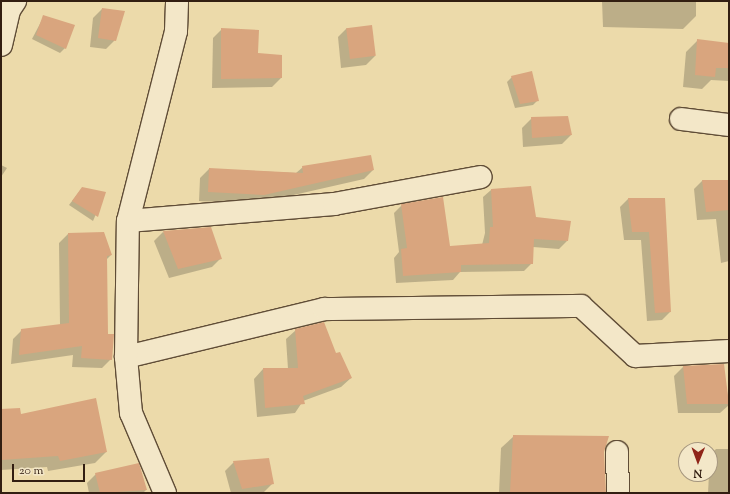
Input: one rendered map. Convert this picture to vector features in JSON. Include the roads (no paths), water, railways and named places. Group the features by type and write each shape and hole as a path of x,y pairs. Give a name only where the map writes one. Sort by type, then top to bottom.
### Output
{"street":[{"path":"1,45 9,10 15,1"},
{"path":"165,493 131,414 126,357 128,221 176,30 177,1"},
{"path":"681,119 729,125"},
{"path":"128,221 334,204 481,177"},
{"path":"126,357 324,309 581,306 635,356 729,351"},
{"path":"617,452 618,493"}]}
